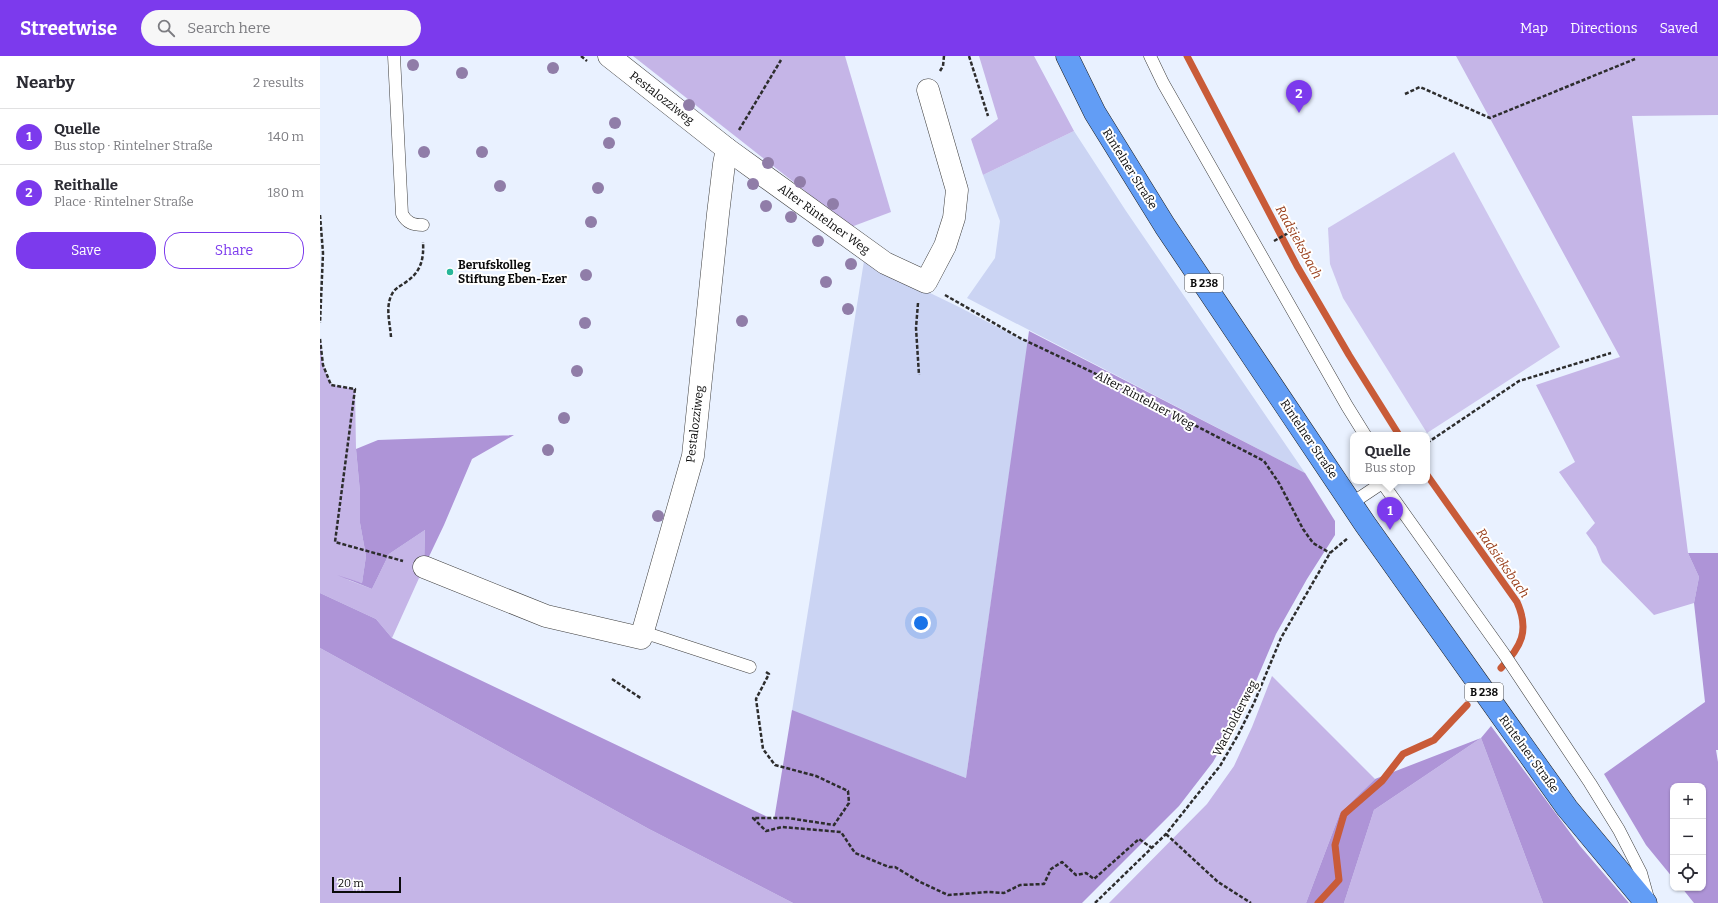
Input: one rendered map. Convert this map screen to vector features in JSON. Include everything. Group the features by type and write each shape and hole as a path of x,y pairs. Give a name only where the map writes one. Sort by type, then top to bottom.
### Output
{"main road":[{"name":"Rintelner Straße","path":"1067,56 1095,113 1165,226 1365,524 1568,808 1646,903"}],"street":[{"name":"Pestalozziweg","path":"610,56 728,149 724,164 718,214 693,456 641,638"},
{"path":"926,282 945,246 954,218 957,190 928,90"},
{"name":"Alter Rintelner Weg","path":"728,149 885,263 926,282"},
{"path":"424,567 546,616 641,638"}],"lane":[{"path":"394,56 402,214 406,221 416,225 423,225"},
{"path":"1150,56 1163,82 1258,251 1363,432"},
{"path":"1352,503 1378,484"},
{"path":"1382,484 1504,654 1590,783 1619,830 1641,873 1649,903"},
{"path":"641,638 652,635 750,667"}],"path":[{"path":"969,56 988,116"},
{"path":"1405,94 1420,87 1490,118 1635,59"},
{"path":"728,149 781,60"},
{"path":"320,215 320,323"},
{"path":"391,337 388,305 396,288 416,274 422,265 424,254 423,225"},
{"path":"1258,251 1297,228"},
{"path":"919,375 916,328 919,297 926,282"},
{"name":"Alter Rintelner Weg","path":"926,282 953,301 1020,338 1092,372 1264,461 1279,483 1302,529 1313,543 1330,553"},
{"path":"320,339 323,366 331,385 355,389 335,542 424,567"},
{"path":"1430,441 1519,382 1611,353"},
{"name":"Wacholderweg","path":"1095,903 1166,834 1220,766 1251,709 1281,638 1330,553 1365,524"},
{"path":"750,667 769,674 756,699 763,749 775,765 816,776 848,791 849,803 834,824 788,818 753,818 766,831 782,827 841,832 855,852 889,867 895,867 920,882 948,895 1004,892 1020,885 1044,884 1051,869 1062,862 1076,875 1086,873 1094,879 1139,839 1152,848"},
{"path":"612,679 642,700"},
{"path":"1166,834 1218,882 1252,903"}],"shaded area":[{"path":"633,56 845,56 891,212 851,227"},
{"path":"979,56 1034,56 1074,131 983,175 971,139 998,119"},
{"path":"1456,56 1718,56 1718,115 1632,116 1688,553 1699,577 1694,603 1654,615 1602,562 1596,547 1586,533 1595,523 1559,472 1575,462 1536,385 1620,357"},
{"path":"1074,131 1126,211 1305,473 967,298 995,258 1000,221 983,175"},
{"path":"1454,152 1560,347 1426,432 1343,298 1330,264 1328,228"},
{"path":"864,261 959,307 1028,343 966,778 792,711"},
{"path":"1029,331 1305,473 1335,521 1335,535 1307,579 1276,634 1248,700 1213,762 1179,806 1082,903 793,903 649,829 320,648 320,593 376,619 392,638 774,820 792,710 966,778"},
{"path":"320,339 323,365 331,385 355,389 356,449 360,492 360,523 366,556 362,583 346,579 372,589 389,554 425,530 424,567 392,638 376,619 320,593"},
{"path":"514,435 472,459 444,525 424,567 425,530 389,554 372,589 337,575 362,583 366,556 360,523 360,492 356,449 378,440"},
{"path":"1688,553 1718,553 1718,750 1716,750 1718,762 1718,903 1694,903 1684,891 1706,891 1706,783 1670,783 1670,874 1646,845 1604,774 1705,702 1694,603 1699,577"},
{"path":"320,648 649,829 793,903 320,903"},
{"path":"1272,676 1375,779 1340,813 1306,903 1109,903 1207,804 1234,766 1252,727"},
{"path":"1491,726 1580,846 1629,903 1543,903 1481,738"},
{"path":"1481,738 1543,903 1344,903 1374,810"},
{"path":"1481,738 1374,810 1344,903 1306,903 1340,813 1375,779"}],"waterway":[{"name":"Radsieksbach","path":"1187,56 1297,266 1349,355 1397,432"},
{"name":"Radsieksbach","path":"1430,479 1517,602 1521,612 1523,622 1521,638 1514,653 1501,668"},
{"name":"Radsieksbach","path":"1318,903 1339,880 1335,845 1344,814 1382,781 1403,754 1434,740 1467,705"}],"place":[{"name":"Reithalle","path":"1299,113"},
{"name":"Berufskolleg Stiftung Eben-Ezer","path":"450,272"},
{"name":"Quelle","path":"1390,530"}]}
